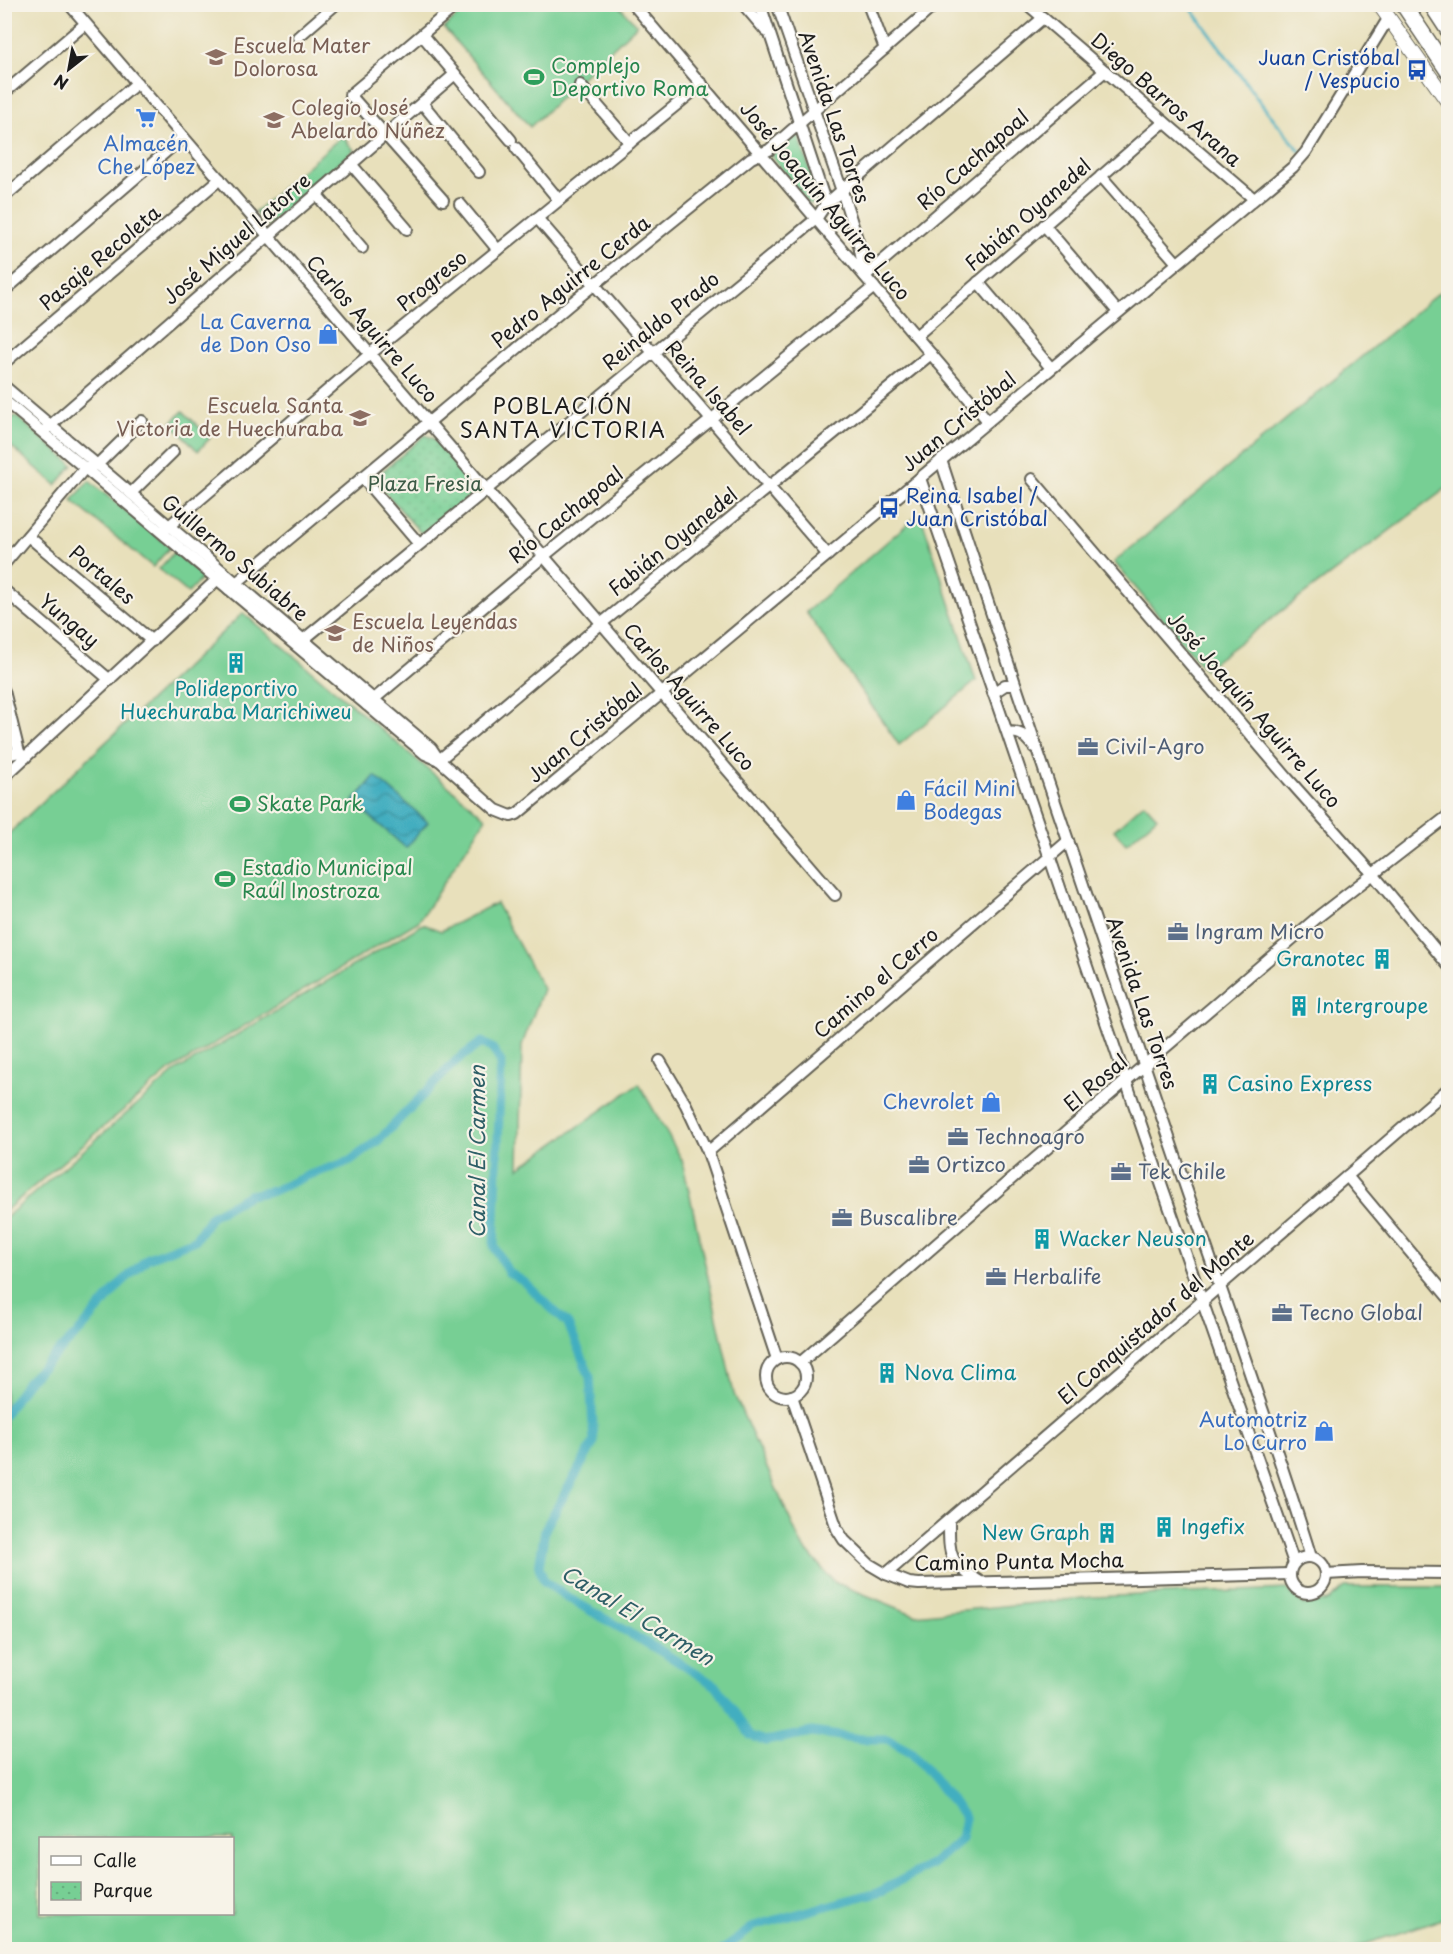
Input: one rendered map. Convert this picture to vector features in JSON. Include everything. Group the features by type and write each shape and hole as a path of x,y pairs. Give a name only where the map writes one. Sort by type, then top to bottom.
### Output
{"highway":[{"path":"1402,4 1449,71"},
{"path":"1431,4 1449,30"}],"main road":[{"path":"1379,4 1449,102"}],"street":[{"name":"Carlos Aguirre Luco","path":"69,4 835,896"},
{"path":"298,37 336,4"},
{"path":"443,200 350,95 458,4"},
{"name":"José Joaquín Aguirre Luco","path":"633,4 988,421"},
{"path":"743,4 770,35"},
{"name":"Avenida Las Torres","path":"760,4 826,204"},
{"name":"Avenida Las Torres","path":"777,4 842,191 859,245 865,276"},
{"path":"868,4 885,49"},
{"name":"Pedro Aguirre Cerda","path":"233,586 595,284 751,159 769,150 936,4"},
{"name":"Diego Barros Arana","path":"1027,4 1254,199"},
{"name":"Reinaldo Prado","path":"300,643 652,351 816,219 826,204 1043,18"},
{"name":"Juan Cristóbal","path":"511,816 518,814 1302,157 1388,19"},
{"path":"4,93 86,24"},
{"path":"422,34 559,200"},
{"name":"Río Cachapoal","path":"865,276 1105,71"},
{"name":"José Miguel Latorre","path":"47,429 455,74"},
{"path":"4,196 137,83"},
{"name":"Progreso","path":"166,529 370,354 702,84"},
{"path":"580,85 630,143"},
{"path":"422,103 479,172"},
{"name":"Fabián Oyanedel","path":"916,336 1164,122"},
{"path":"4,291 183,137"},
{"path":"351,164 407,229"},
{"path":"1101,176 1177,263"},
{"name":"Pasaje Recoleta","path":"4,363 220,179"},
{"path":"316,194 362,248"},
{"path":"460,204 498,250"},
{"name":"Reina Isabel","path":"537,218 828,555"},
{"path":"1044,225 1118,312"},
{"path":"978,282 1051,368"},
{"name":"Río Cachapoal","path":"370,702 544,556 874,287"},
{"name":"Fabián Oyanedel","path":"439,760 602,623 931,354"},
{"name":"Guillermo Subiabre","path":"4,386 85,468 166,529 222,576 370,702 425,754 439,760 496,810 511,816"},
{"name":"Guillermo Subiabre","path":"7,407 47,429 97,465 131,493 166,529"},
{"path":"4,564 85,468 97,465 142,421"},
{"path":"131,493 173,452"},
{"name":"Avenida Las Torres","path":"941,460 1144,1066 1275,1442 1311,1557"},
{"path":"362,477 420,544"},
{"name":"Avenida Las Torres","path":"920,478 1126,1082 1294,1563"},
{"name":"José Joaquín Aguirre Luco","path":"1032,479 1449,965"},
{"name":"Portales","path":"28,536 152,641"},
{"path":"4,777 22,755 110,680 222,576"},
{"name":"Yungay","path":"4,590 110,680"},
{"path":"993,693 1005,685 1015,685"},
{"path":"4,692 22,755"},
{"path":"1008,733 1016,731 1021,734 1038,752"},
{"path":"4,756 22,755"},
{"name":"El Rosal","path":"800,1363 1372,873 1449,816"},
{"name":"Camino el Cerro","path":"708,1152 1068,841"},
{"path":"660,1061 686,1105 708,1152 777,1359"},
{"name":"El Conquistador del Monte","path":"886,1574 1449,1089"},
{"path":"1347,1176 1449,1298"},
{"path":"789,1357 800,1363 806,1375 803,1388 792,1396 779,1396 769,1388 766,1375 771,1363 777,1359 789,1357"},
{"name":"Camino Punta Mocha","path":"792,1396 837,1529 853,1551 869,1564 909,1583 1290,1574"},
{"path":"949,1520 949,1544 952,1557 961,1570 980,1581"},
{"path":"1301,1557 1311,1557 1323,1565 1326,1580 1320,1588 1311,1593 1305,1593 1292,1584 1290,1574 1294,1563 1301,1557"},
{"path":"1326,1574 1449,1573"}],"green space":[{"name":"Complejo Deportivo Roma","path":"471,4 618,5 637,25 530,127 444,28"},
{"path":"798,133 820,202 808,204 771,155"},
{"path":"342,136 354,150 267,226 255,212"},
{"path":"1448,285 1448,487 1204,669 1114,562"},
{"path":"183,411 210,438 198,451 171,423"},
{"path":"16,416 73,465 56,485 5,441 5,421"},
{"name":"Plaza Fresia","path":"425,435 433,438 475,487 473,493 426,534 420,532 376,482 378,475"},
{"path":"89,481 170,547 153,567 72,501"},
{"path":"920,513 976,681 899,745 806,612"},
{"path":"174,552 203,577 188,593 159,569"},
{"name":"Estadio Municipal Raúl Inostroza","path":"243,613 486,818 419,921 169,1071 5,1211 5,837"},
{"path":"1144,803 1157,817 1126,844 1114,830"},
{"path":"496,903 543,989 522,1045 519,1168 639,1084 682,1160 734,1394 801,1544 834,1582 915,1615 1093,1597 1287,1589 1304,1605 1329,1601 1345,1587 1448,1587 1448,1917 1347,1950 5,1949 5,1218 177,1070 423,924 441,931"}],"water":[{"path":"375,776 428,822 406,848 353,802"}],"waterway":[{"path":"1188,4 1263,106 1300,151"},
{"name":"Canal El Carmen","path":"4,1415 27,1382 81,1330 120,1284 148,1258 195,1240 211,1216 249,1195 273,1191 309,1175 350,1161 380,1139 457,1060 482,1042 492,1048 501,1062 494,1246 508,1272 524,1282 568,1324 590,1377 594,1442 545,1529 539,1567 544,1581 716,1686 751,1736 766,1741 812,1732 861,1739 887,1739 911,1752 965,1817 961,1839 932,1864 881,1891 754,1926 723,1950"}],"place":[{"name":"Escuela Mater Dolorosa","path":"216,57"},
{"name":"Juan Cristóbal / Vespucio","path":"1417,70"},
{"name":"Complejo Deportivo Roma","path":"534,77"},
{"name":"Almacén Che López","path":"146,118"},
{"name":"Colegio José Abelardo Núñez","path":"274,120"},
{"name":"La Caverna de Don Oso","path":"328,334"},
{"name":"Escuela Santa Victoria de Huechuraba","path":"360,418"},
{"name":"Reina Isabel / Juan Cristóbal","path":"889,508"},
{"name":"Escuela Leyendas de Niños","path":"335,633"},
{"name":"Polideportivo Huechuraba Marichiweu","path":"236,663"},
{"name":"Civil-Agro","path":"1088,747"},
{"name":"Fácil Mini Bodegas","path":"906,800"},
{"name":"Skate Park","path":"240,804"},
{"name":"Estadio Municipal Raúl Inostroza","path":"225,879"},
{"name":"Ingram Micro","path":"1178,932"},
{"name":"Granotec","path":"1382,959"},
{"name":"Intergroupe","path":"1299,1006"},
{"name":"Casino Express","path":"1210,1084"},
{"name":"Chevrolet","path":"991,1102"},
{"name":"Technoagro","path":"958,1137"},
{"name":"Ortizco","path":"919,1165"},
{"name":"Tek Chile","path":"1121,1172"},
{"name":"Buscalibre","path":"842,1218"},
{"name":"Wacker Neuson","path":"1042,1239"},
{"name":"Herbalife","path":"996,1277"},
{"name":"Tecno Global","path":"1282,1313"},
{"name":"Nova Clima","path":"887,1373"},
{"name":"Automotriz Lo Curro","path":"1324,1431"},
{"name":"Ingefix","path":"1164,1527"},
{"name":"New Graph","path":"1107,1533"}],"district":[{"name":"POBLACIÓN SANTA VICTORIA","path":"563,419"}]}
